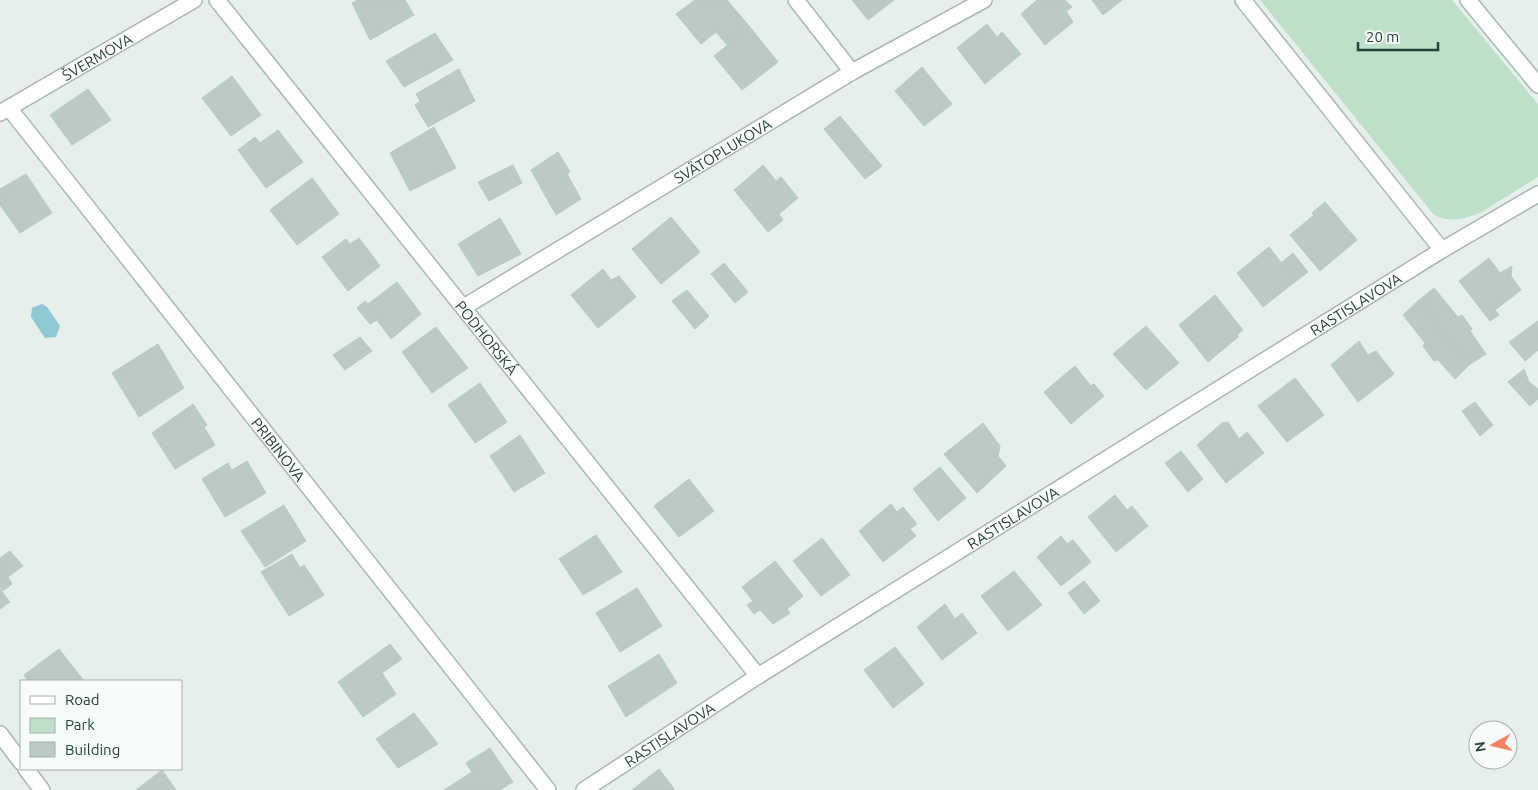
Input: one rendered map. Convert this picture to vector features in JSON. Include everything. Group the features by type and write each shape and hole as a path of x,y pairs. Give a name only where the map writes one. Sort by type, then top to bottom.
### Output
{"street":[{"name":"ŠVERMOVA","path":"5,110 194,0"},
{"name":"PODHORSKÁ","path":"216,0 758,676"},
{"path":"796,0 852,72"},
{"name":"SVÄTOPLUKOVA","path":"464,307 852,72 984,0"},
{"path":"1244,0 1442,250"},
{"path":"1468,0 1538,85"},
{"name":"PRIBINOVA","path":"5,110 548,790"},
{"name":"RASTISLAVOVA","path":"584,790 758,676 1442,250 1538,194"},
{"path":"0,734 20,761"},
{"path":"27,770 42,790"}],"green space":[{"path":"1260,0 1452,0 1538,104 1538,177 1480,213 1457,219 1446,219 1434,215"}],"water":[{"path":"42,304 47,307 60,326 56,337 45,338 31,317 32,308"}],"building":[{"path":"358,0 405,0 414,15 370,40 352,3"},
{"path":"695,0 727,0 750,27 727,45 716,32 701,44 676,14"},
{"path":"852,0 894,0 868,20"},
{"path":"1037,0 1065,0 1072,7 1066,11 1073,22 1045,45 1021,14"},
{"path":"1092,0 1122,0 1103,15"},
{"path":"987,24 997,37 1002,32 1021,54 985,84 957,48"},
{"path":"750,27 778,62 742,90 714,56"},
{"path":"435,33 453,60 404,87 386,61"},
{"path":"922,67 952,104 924,126 895,91"},
{"path":"459,69 475,101 428,127 415,105 420,101 416,94"},
{"path":"232,76 261,115 231,136 202,98"},
{"path":"88,89 111,120 72,145 50,115"},
{"path":"840,116 882,166 865,179 824,129"},
{"path":"434,127 456,168 410,191 390,153"},
{"path":"278,130 303,162 266,188 238,150 255,137 260,143"},
{"path":"558,152 570,172 567,174 581,199 556,215 531,170"},
{"path":"513,165 522,183 489,201 478,182"},
{"path":"763,165 776,181 781,177 798,198 779,214 783,220 768,232 734,190"},
{"path":"26,174 52,213 20,233 0,205 0,189"},
{"path":"312,178 339,214 297,245 270,210"},
{"path":"1325,202 1357,240 1320,271 1290,235 1314,215 1312,213"},
{"path":"671,217 700,252 661,284 632,249"},
{"path":"500,218 521,254 478,276 458,244"},
{"path":"359,238 380,266 348,291 322,257 346,239 350,244"},
{"path":"1269,247 1296,281 1263,307 1237,273"},
{"path":"1293,253 1308,272 1296,281 1282,262"},
{"path":"1489,258 1500,273 1512,266 1511,276 1521,290 1495,310 1499,315 1490,321 1459,281"},
{"path":"724,263 739,281 726,292 711,274"},
{"path":"603,269 611,280 619,276 636,297 598,328 571,295"},
{"path":"739,281 748,292 735,303 726,292"},
{"path":"397,282 421,314 391,339 377,320 370,324 357,308 365,301 368,304"},
{"path":"1434,288 1458,317 1462,315 1472,329 1470,331 1486,354 1469,365 1418,301"},
{"path":"687,290 709,316 695,329 672,301"},
{"path":"1215,295 1243,330 1237,335 1238,337 1208,362 1179,325"},
{"path":"1418,301 1469,365 1455,379 1438,360 1434,361 1423,346 1425,343 1403,315"},
{"path":"1538,321 1538,350 1525,361 1509,342"},
{"path":"1146,326 1179,363 1146,390 1113,354"},
{"path":"436,327 468,368 432,393 402,352"},
{"path":"360,337 372,351 345,370 333,355"},
{"path":"1359,341 1368,355 1376,351 1394,374 1358,402 1331,365"},
{"path":"158,344 184,388 139,417 112,373"},
{"path":"1075,366 1091,386 1094,384 1104,396 1071,424 1044,392"},
{"path":"1524,369 1529,382 1538,389 1538,399 1530,406 1508,382"},
{"path":"1295,378 1324,415 1287,442 1258,406"},
{"path":"480,383 507,422 475,443 448,405"},
{"path":"1475,402 1493,425 1480,436 1462,411"},
{"path":"193,404 207,425 204,427 215,445 175,469 152,433"},
{"path":"1228,422 1239,439 1247,432 1264,453 1226,483 1197,445 1222,423"},
{"path":"983,423 1000,446 998,456 1006,466 977,493 944,454"},
{"path":"520,435 545,473 514,492 490,456"},
{"path":"1181,451 1203,479 1188,492 1165,463"},
{"path":"247,461 266,493 225,517 202,479 228,463 232,470"},
{"path":"940,467 966,498 938,521 913,489"},
{"path":"689,479 714,511 679,537 654,506"},
{"path":"1115,495 1127,510 1132,506 1148,526 1116,552 1088,517"},
{"path":"891,504 897,512 903,507 917,524 910,529 916,536 883,562 859,531"},
{"path":"284,505 306,541 265,567 241,531"},
{"path":"596,535 622,572 583,595 559,559"},
{"path":"1061,536 1067,544 1073,540 1091,562 1061,586 1037,557"},
{"path":"822,538 850,575 821,596 793,561"},
{"path":"10,551 23,566 8,577 12,584 3,591 0,587 0,558"},
{"path":"292,554 300,568 304,565 324,595 289,616 261,572"},
{"path":"775,561 803,596 787,609 790,613 773,624 760,610 754,614 747,605 753,601 742,587"},
{"path":"1014,571 1042,605 1008,631 981,596"},
{"path":"1084,581 1100,601 1084,614 1068,593"},
{"path":"637,588 662,626 620,652 596,613"},
{"path":"0,589 10,602 0,609"},
{"path":"945,604 955,619 962,613 977,633 942,660 917,627"},
{"path":"390,644 402,659 382,673 396,694 363,717 338,682"},
{"path":"895,647 924,684 893,708 864,670"},
{"path":"59,649 83,680 27,680 24,675"},
{"path":"659,654 677,683 626,717 608,686"},
{"path":"414,713 438,744 398,768 376,739"},
{"path":"490,748 513,782 500,790 444,790 472,772 466,763"},
{"path":"659,769 675,790 632,790"},
{"path":"162,770 176,790 136,790"}]}
